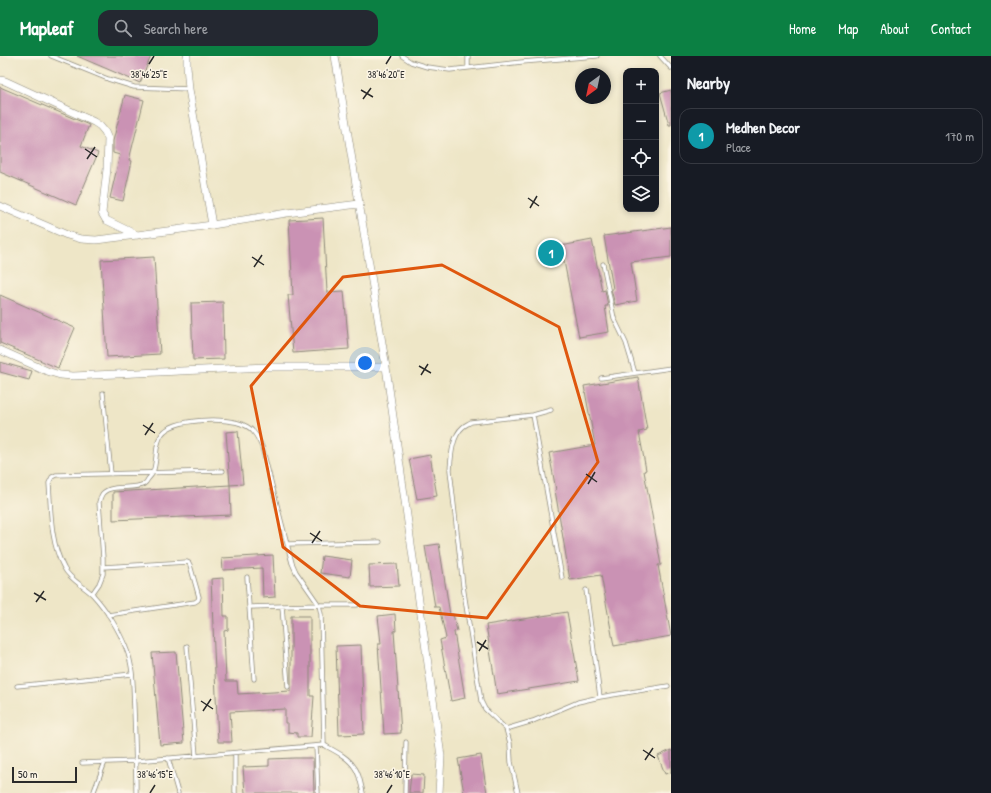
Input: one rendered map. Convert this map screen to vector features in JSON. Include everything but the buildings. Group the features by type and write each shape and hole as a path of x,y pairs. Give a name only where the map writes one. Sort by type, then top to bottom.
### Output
{"street":[{"path":"187,56 189,89 212,225"},
{"path":"335,56 386,367 441,756 439,793"},
{"path":"0,80 26,90 100,126 108,139 107,169 102,213 106,220 137,235"},
{"path":"0,206 81,239 96,240 359,204"},
{"path":"0,350 47,371 60,375 73,376 266,367 386,367"}],"lane":[{"path":"51,56 108,79 134,87 189,89"},
{"path":"402,56 411,62 427,67 450,70 597,56"},
{"path":"468,56 468,68"},
{"path":"660,56 671,68"},
{"path":"603,264 614,318 626,343 636,373"},
{"path":"601,378 671,368"},
{"path":"103,393 111,474"},
{"path":"518,793 510,762 510,743 506,729 485,709 481,701 463,586 450,470 451,454 454,441 459,431 471,422 533,414 551,410"},
{"path":"533,414 562,578"},
{"path":"92,594 99,584 103,574 104,558 99,502 102,494 109,490 144,484 153,473 158,440 162,433 177,424 203,420 243,424 252,430 262,448 292,563 296,572 319,605 321,614 324,745"},
{"path":"136,793 132,674 127,649 104,608 92,594 70,576 64,569 54,542 49,482 52,477 56,475 223,471"},
{"path":"287,544 380,542"},
{"path":"103,567 187,562 190,563 199,597 195,602 108,615"},
{"path":"247,577 254,679"},
{"path":"586,590 600,697"},
{"path":"249,608 357,605"},
{"path":"282,606 288,687"},
{"path":"187,646 196,756"},
{"path":"17,686 132,674"},
{"path":"506,729 533,721 578,702 668,686"},
{"path":"404,793 406,742"},
{"path":"82,763 136,761 324,745 349,760 356,769 363,793"},
{"path":"316,746 318,793"},
{"path":"235,753 235,793"},
{"path":"168,758 178,793"},
{"path":"94,791 105,762"}],"highlighted area":[{"path":"442,265 559,327 598,462 487,618 360,606 283,547 251,386 343,277"}],"place":[{"name":"Medhen Decor","path":"551,253"}]}
